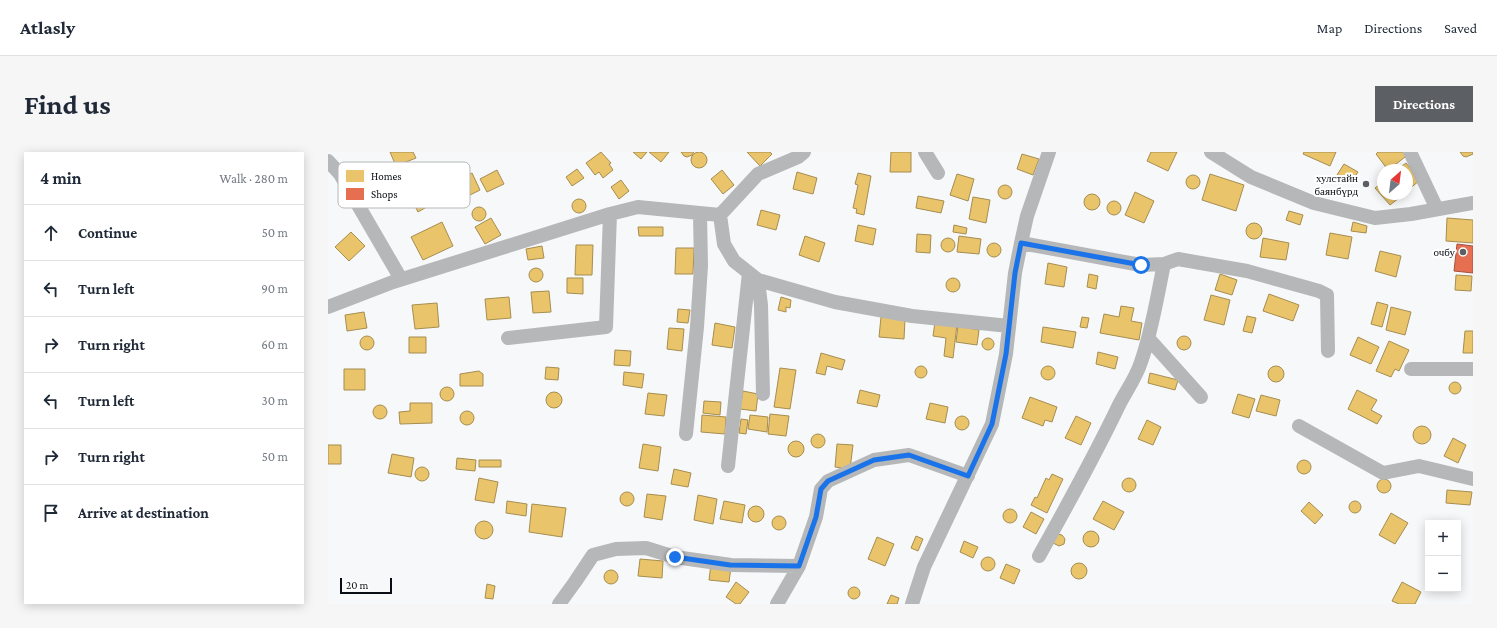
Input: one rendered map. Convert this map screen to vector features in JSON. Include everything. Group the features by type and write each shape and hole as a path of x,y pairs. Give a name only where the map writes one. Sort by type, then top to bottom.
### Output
{"street":[{"path":"925,152 938,173"},
{"path":"912,604 924,568 992,424 1006,354 1015,273 1021,243 1027,216 1049,152"},
{"path":"1211,152 1251,177 1314,203 1375,218 1437,210 1473,203"},
{"path":"1410,152 1437,210"},
{"path":"720,215 758,174 798,154"},
{"path":"328,161 338,172"},
{"path":"328,307 363,292 401,279 610,214 638,207 720,215"},
{"path":"360,208 401,279"},
{"path":"508,338 606,327 610,214"},
{"path":"686,434 697,327 701,266 700,214"},
{"path":"720,215 724,244 734,262 753,277 835,302 866,308 912,316 1009,326"},
{"path":"1021,243 1141,265 1164,264 1178,258 1246,271 1319,291 1327,295 1328,351"},
{"path":"1039,556 1095,454 1120,402 1134,379 1148,338 1164,264"},
{"path":"753,277 761,305 763,394"},
{"path":"728,466 753,277"},
{"path":"1148,338 1202,397"},
{"path":"1411,369 1473,369"},
{"path":"1298,426 1384,473 1420,466 1473,479"},
{"path":"777,604 799,566 816,517 821,489 828,481 874,460 909,455 968,476"},
{"path":"559,604 593,555 616,549 646,548 675,557 730,565 799,566"}],"building: Homes":[{"path":"390,152 413,152 416,158 406,162 394,162"},
{"path":"601,152 611,163 609,164 613,170 603,178 599,172 595,175 586,163"},
{"path":"633,152 647,152 641,159"},
{"path":"649,152 669,152 661,162"},
{"path":"681,152 694,152 692,155 687,157"},
{"path":"699,152 706,157 707,160 702,167 699,168 692,163 691,160 696,153"},
{"path":"747,152 770,152 772,154 760,166"},
{"path":"891,152 911,152 911,172 890,172"},
{"path":"1151,152 1177,152 1168,171 1147,161"},
{"path":"1304,152 1336,152 1330,166 1303,154"},
{"path":"1378,152 1407,152 1409,154 1396,164 1384,164 1376,154"},
{"path":"1460,152 1473,152 1473,154 1466,157"},
{"path":"1022,154 1039,159 1033,175 1017,169"},
{"path":"1344,164 1358,172 1351,183 1337,175"},
{"path":"577,169 584,178 572,186 566,177"},
{"path":"497,170 504,184 487,192 480,179"},
{"path":"722,170 734,185 723,194 711,179"},
{"path":"797,172 817,178 813,194 793,189"},
{"path":"1413,172 1420,180 1413,186"},
{"path":"472,173 480,190 470,195 470,174"},
{"path":"858,173 871,176 864,215 856,213 857,209 853,208 858,185 855,184"},
{"path":"957,174 974,179 968,201 950,195"},
{"path":"1210,174 1244,185 1236,211 1202,200"},
{"path":"1193,175 1198,177 1200,182 1198,187 1193,189 1188,187 1186,182 1188,177"},
{"path":"621,180 629,191 619,199 611,187"},
{"path":"1005,185 1010,187 1012,192 1010,197 1005,199 1000,197 998,192 1000,187"},
{"path":"1135,192 1154,201 1144,223 1125,215"},
{"path":"1092,194 1098,196 1100,202 1098,208 1092,210 1086,208 1084,202 1086,196"},
{"path":"918,196 944,201 941,213 916,208"},
{"path":"973,197 990,200 986,223 969,219"},
{"path":"579,199 584,201 586,206 584,211 579,213 574,211 572,206 574,201"},
{"path":"1386,200 1396,200 1390,205"},
{"path":"1114,201 1119,203 1121,208 1119,213 1114,215 1109,213 1107,208 1109,203"},
{"path":"476,207 482,207 486,211 486,217 482,221 476,221 472,217 472,211"},
{"path":"416,208 425,208 418,212"},
{"path":"761,210 780,215 776,230 757,225"},
{"path":"1289,211 1303,215 1300,225 1286,220"},
{"path":"491,218 501,235 485,244 475,227"},
{"path":"1447,218 1473,220 1473,243 1446,241"},
{"path":"442,222 453,246 423,260 411,237"},
{"path":"1353,222 1367,226 1366,233 1351,231"},
{"path":"1254,223 1261,228 1262,231 1257,238 1254,239 1247,234 1246,231 1251,224"},
{"path":"858,225 876,229 873,245 855,241"},
{"path":"954,225 967,228 966,234 953,232"},
{"path":"638,227 663,227 663,236 639,236"},
{"path":"351,232 365,246 349,261 335,247"},
{"path":"1330,233 1352,237 1348,259 1326,255"},
{"path":"917,234 931,235 930,253 916,252"},
{"path":"805,236 825,243 819,262 799,255"},
{"path":"959,236 981,239 979,254 957,252"},
{"path":"945,238 951,238 955,242 955,248 951,252 945,252 941,248 941,242"},
{"path":"1263,238 1289,243 1286,260 1260,257"},
{"path":"991,243 997,243 1001,247 1001,253 997,257 991,257 987,253 987,247"},
{"path":"576,245 593,245 592,275 575,275"},
{"path":"542,246 544,258 528,260 526,249"},
{"path":"676,248 694,248 693,274 675,274"},
{"path":"1380,251 1401,256 1396,277 1375,271"},
{"path":"1048,263 1067,267 1064,287 1045,284"},
{"path":"533,268 539,268 543,272 543,278 539,282 533,282 529,278 529,272"},
{"path":"1089,274 1098,276 1096,289 1087,287"},
{"path":"1220,274 1237,280 1232,295 1215,290"},
{"path":"1456,275 1472,276 1471,291 1455,290"},
{"path":"567,278 583,278 583,294 567,293"},
{"path":"950,278 956,278 960,282 960,288 956,292 950,292 946,288 946,282"},
{"path":"549,291 551,312 533,313 531,292"},
{"path":"1269,294 1299,305 1293,321 1263,311"},
{"path":"1211,295 1230,300 1224,325 1204,320"},
{"path":"509,297 511,318 487,320 485,299"},
{"path":"781,297 791,300 790,308 786,307 786,312 778,310"},
{"path":"1377,302 1388,305 1382,327 1371,324"},
{"path":"437,303 439,327 415,329 412,305"},
{"path":"1121,306 1134,308 1131,321 1142,323 1139,340 1100,333 1104,314 1119,317"},
{"path":"1391,307 1411,312 1405,335 1386,330"},
{"path":"678,309 690,310 688,323 677,322"},
{"path":"364,312 367,328 347,331 345,315"},
{"path":"1247,316 1256,318 1252,333 1243,331"},
{"path":"881,317 905,319 904,339 879,337"},
{"path":"1082,317 1089,318 1087,328 1080,327"},
{"path":"935,322 957,324 953,358 944,356 946,338 933,336"},
{"path":"715,323 735,327 732,348 712,345"},
{"path":"958,326 979,330 977,345 956,342"},
{"path":"1043,327 1076,332 1073,348 1041,342"},
{"path":"669,328 684,329 682,351 667,349"},
{"path":"1465,331 1473,331 1473,353 1463,353"},
{"path":"364,336 370,336 374,340 374,346 370,350 364,350 360,346 360,340"},
{"path":"1181,336 1187,336 1191,340 1191,346 1187,350 1181,350 1177,346 1177,340"},
{"path":"409,337 426,337 426,353 409,353"},
{"path":"1358,337 1379,347 1371,364 1350,355"},
{"path":"986,338 990,338 994,344 990,350 986,350 982,346 982,342"},
{"path":"1389,341 1409,350 1399,371 1395,369 1391,377 1376,371"},
{"path":"615,350 631,351 630,366 614,365"},
{"path":"1098,352 1118,357 1115,369 1096,364"},
{"path":"821,353 845,360 842,370 827,366 825,375 816,373"},
{"path":"919,366 923,366 927,372 923,378 919,378 915,374 915,370"},
{"path":"1045,366 1051,366 1055,370 1055,376 1051,380 1045,380 1041,376 1041,370"},
{"path":"1276,366 1282,368 1284,374 1282,380 1276,382 1270,380 1268,374 1270,368"},
{"path":"546,367 559,368 558,380 545,379"},
{"path":"780,368 796,370 790,409 774,407"},
{"path":"344,369 365,369 365,390 344,390"},
{"path":"479,371 483,374 483,386 460,386 460,374"},
{"path":"624,372 644,374 642,388 623,385"},
{"path":"1150,373 1178,380 1175,390 1148,383"},
{"path":"1453,382 1457,382 1461,388 1457,394 1453,394 1449,390 1449,386"},
{"path":"447,387 452,389 454,394 452,399 447,401 442,399 440,394 442,389"},
{"path":"860,390 880,395 877,407 857,403"},
{"path":"1357,390 1377,400 1371,410 1382,416 1377,424 1348,409"},
{"path":"743,391 758,394 756,411 740,409"},
{"path":"554,392 560,394 562,400 560,406 554,408 548,406 546,400 548,394"},
{"path":"648,393 667,395 664,416 645,414"},
{"path":"1238,394 1255,399 1249,418 1232,413"},
{"path":"1261,395 1280,400 1276,416 1256,411"},
{"path":"1030,397 1057,407 1052,422 1045,420 1043,426 1022,418"},
{"path":"704,401 721,402 720,415 703,413"},
{"path":"410,403 432,403 432,423 400,424 399,412 410,411"},
{"path":"930,403 948,407 945,423 926,419"},
{"path":"377,405 383,405 387,409 387,415 383,419 377,419 373,415 373,409"},
{"path":"464,411 470,411 474,415 474,421 470,425 464,425 460,421 460,415"},
{"path":"770,414 789,416 786,436 768,434"},
{"path":"702,415 726,417 725,434 701,432"},
{"path":"750,415 768,417 767,432 748,429"},
{"path":"962,416 967,418 969,423 967,428 962,430 957,428 955,423 957,418"},
{"path":"1076,416 1091,423 1081,445 1065,438"},
{"path":"741,419 748,420 746,434 739,433"},
{"path":"1147,420 1161,427 1153,445 1138,439"},
{"path":"1418,426 1426,426 1431,431 1429,442 1426,444 1418,444 1413,439 1413,431"},
{"path":"815,434 821,434 825,438 825,444 821,448 815,448 811,444 811,438"},
{"path":"1453,438 1466,445 1458,463 1444,456"},
{"path":"796,441 803,446 804,449 799,456 796,457 789,452 788,449 793,442"},
{"path":"643,444 661,447 658,471 639,468"},
{"path":"837,444 853,445 850,469 835,467"},
{"path":"328,445 341,445 341,464 328,464"},
{"path":"392,454 414,458 411,477 388,473"},
{"path":"457,458 476,460 475,471 456,469"},
{"path":"479,460 501,460 501,467 479,467"},
{"path":"1301,460 1307,460 1311,464 1311,470 1307,474 1301,474 1297,470 1297,464"},
{"path":"419,467 425,467 429,471 429,477 425,481 419,481 415,477 415,471"},
{"path":"674,469 691,473 688,487 671,484"},
{"path":"1052,474 1063,479 1047,513 1031,505 1035,497 1037,498 1046,478 1049,480"},
{"path":"479,478 498,482 494,503 475,500"},
{"path":"1126,478 1132,478 1136,482 1136,488 1132,492 1126,492 1122,488 1122,482"},
{"path":"1381,479 1387,479 1391,483 1391,489 1387,493 1381,493 1377,489 1377,483"},
{"path":"1447,490 1472,492 1470,505 1446,503"},
{"path":"624,492 630,492 634,496 634,502 630,506 624,506 620,502 620,496"},
{"path":"647,494 666,496 662,520 644,517"},
{"path":"698,495 717,499 713,524 694,520"},
{"path":"507,501 527,504 526,516 506,513"},
{"path":"724,501 745,505 742,523 720,519"},
{"path":"1103,501 1124,512 1114,530 1093,519"},
{"path":"1355,501 1359,503 1361,507 1359,511 1355,513 1351,511 1349,507 1351,503"},
{"path":"1309,502 1323,515 1315,524 1301,511"},
{"path":"532,504 566,508 562,537 529,532"},
{"path":"756,506 763,511 764,514 759,521 756,522 749,517 748,514 753,507"},
{"path":"1007,509 1013,509 1017,513 1017,519 1013,523 1007,523 1003,519 1003,513"},
{"path":"1031,512 1044,519 1036,534 1023,527"},
{"path":"1391,513 1408,523 1395,544 1379,535"},
{"path":"776,516 782,516 786,520 786,526 782,530 776,530 772,526 772,520"},
{"path":"484,521 490,524 493,530 490,536 484,539 478,536 475,530 478,524"},
{"path":"1091,531 1097,533 1099,539 1097,545 1091,547 1085,545 1083,539 1085,533"},
{"path":"1057,534 1062,535 1065,539 1064,544 1059,546 1053,543"},
{"path":"916,536 923,539 918,551 911,548"},
{"path":"877,537 894,544 885,566 868,559"},
{"path":"964,541 978,547 973,558 960,552"},
{"path":"985,557 991,557 995,561 995,567 991,571 985,571 981,567 981,561"},
{"path":"640,559 663,561 662,578 638,576"},
{"path":"1079,563 1086,568 1087,571 1082,578 1079,579 1072,574 1071,571 1076,564"},
{"path":"711,564 731,567 729,582 709,580"},
{"path":"1006,564 1020,570 1014,584 1000,578"},
{"path":"611,570 616,572 618,577 616,582 611,584 606,582 604,577 606,572"},
{"path":"736,582 749,592 740,604 736,604 726,597"},
{"path":"1402,582 1421,592 1415,604 1399,604 1392,601"},
{"path":"487,584 495,586 493,599 485,598"},
{"path":"856,587 859,588 859,598 852,599 849,598 848,591 849,588"},
{"path":"891,595 899,598 897,604 887,604"}],"building: Shops":[{"path":"1457,244 1473,246 1473,273 1454,271"}],"place":[{"name":"хулстайн баянбүрд","path":"1366,184"},
{"name":"очбу","path":"1463,252"}],"route":[{"path":"675,557 730,565 799,566 816,517 821,489 828,481 874,460 909,455 968,476 992,424 1006,354 1015,273 1021,243 1141,265"}]}
